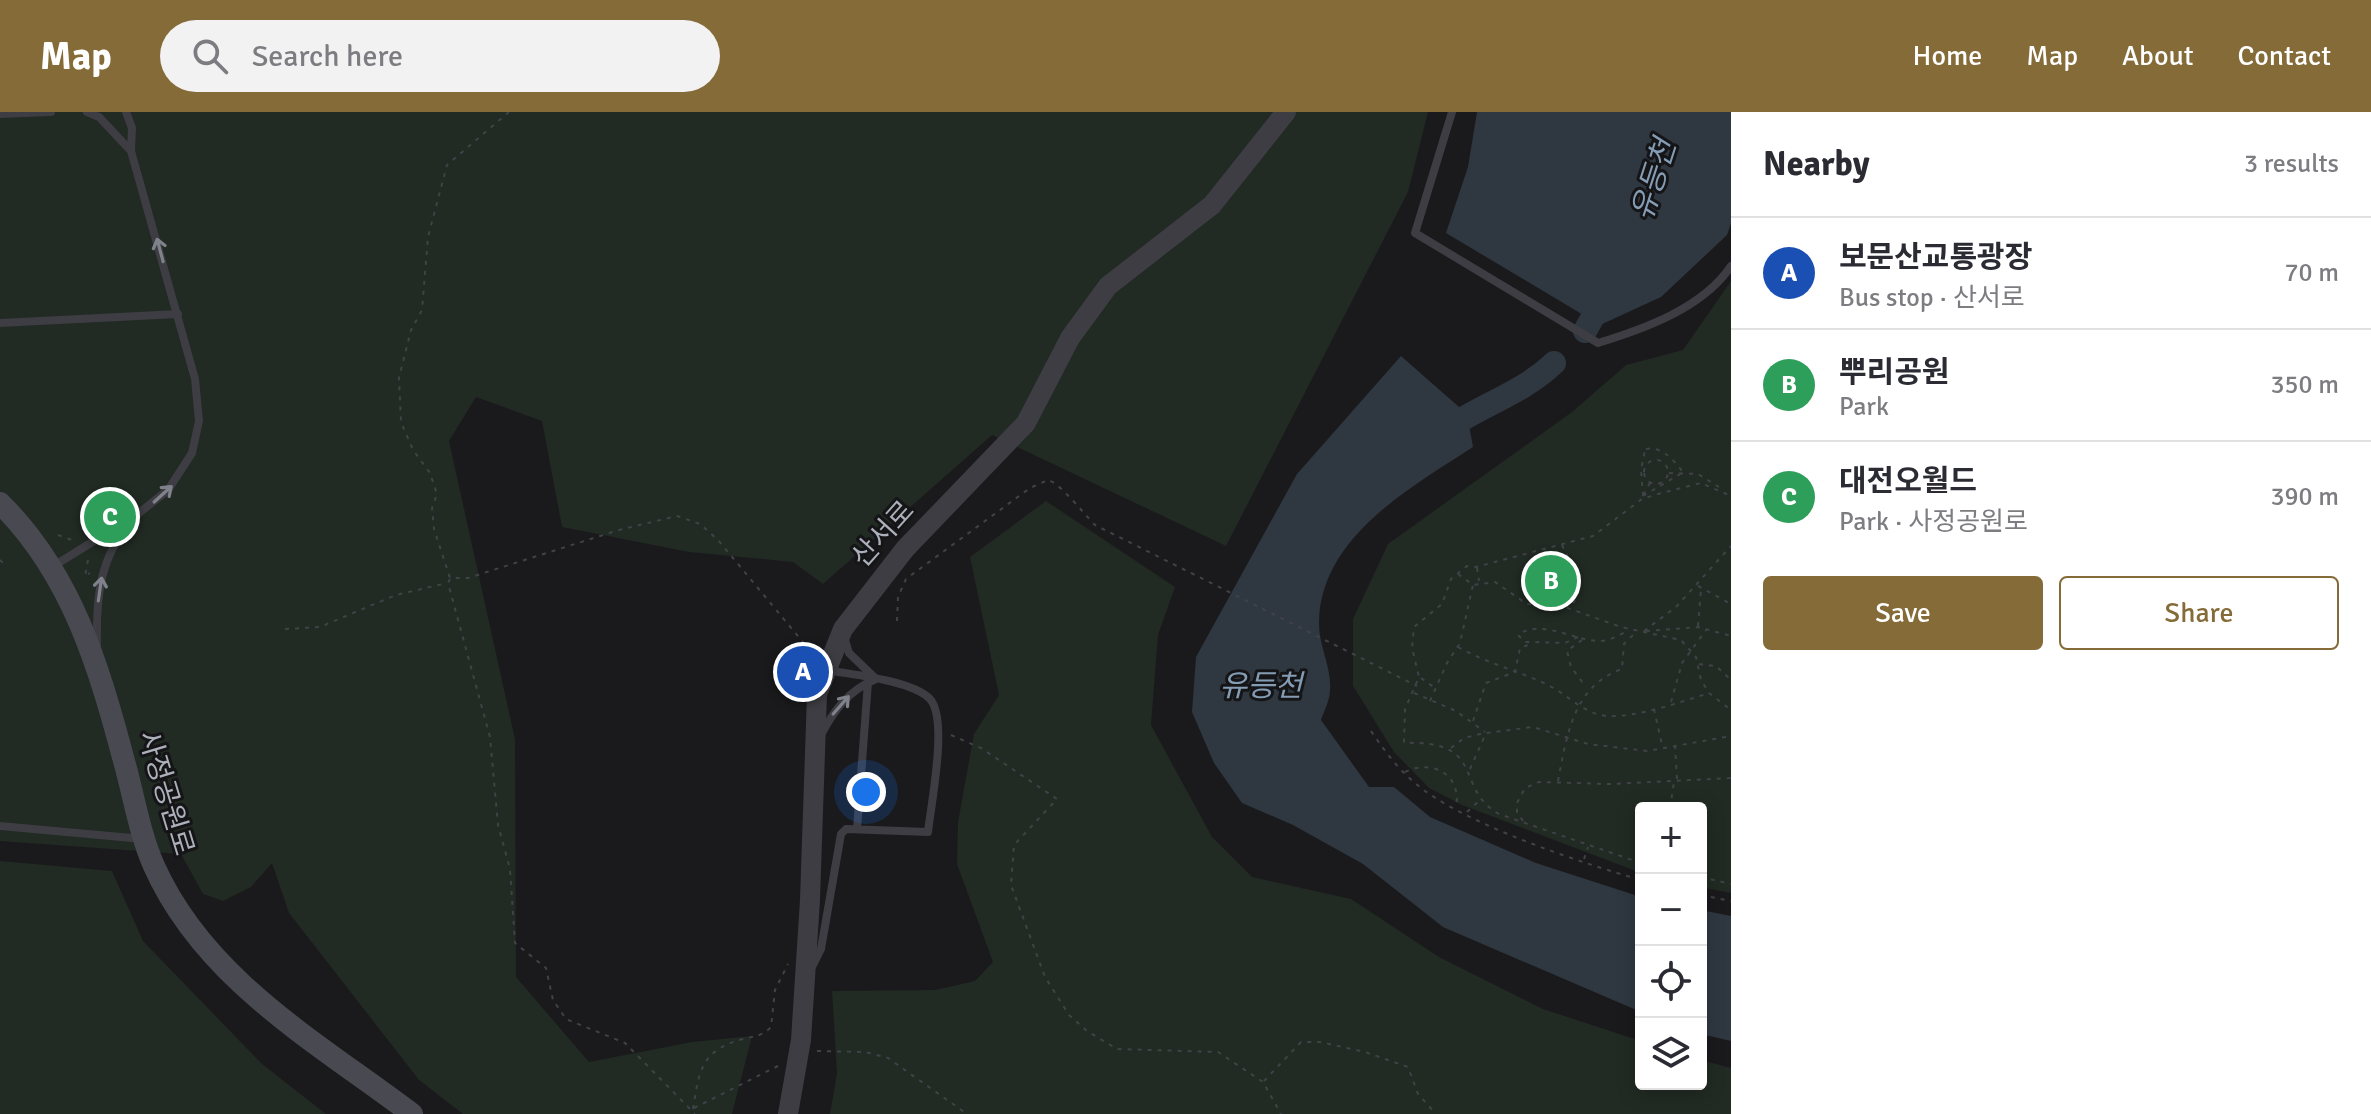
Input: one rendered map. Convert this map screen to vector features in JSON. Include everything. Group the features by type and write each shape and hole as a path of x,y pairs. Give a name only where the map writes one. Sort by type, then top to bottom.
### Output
{"main road":[{"name":"사정공원로","path":"0,503 51,567 86,631 143,839 176,907 215,960 264,1006 412,1114"}],"street":[{"name":"산서로","path":"788,1114 804,986 817,694 843,629 905,549 1026,423 1070,338 1108,286 1212,205 1286,112"}],"lane":[{"path":"0,114 51,112"},
{"path":"87,112 99,117 131,151"},
{"path":"98,667 96,616 102,573 114,540 180,476 192,453 199,421 195,379 131,151 132,128 126,112"},
{"path":"1452,112 1415,233 1598,343 1652,326 1684,307 1731,266"},
{"path":"0,323 178,314"},
{"path":"51,567 139,513"},
{"path":"843,629 849,653 872,681 857,829"},
{"path":"804,986 821,949 841,834 846,829 928,832 938,730 938,710 928,696 826,670"},
{"path":"817,743 837,707 872,681"},
{"path":"0,826 143,839"}],"path":[{"path":"509,112 447,165 428,237 422,310 411,330 399,378 401,422 413,450 430,473 437,494 432,508 434,529 450,578 448,583 490,737 498,825 510,869 515,943 546,968 553,1000 566,1019 625,1043 695,1114"},
{"path":"1645,450 1655,448 1665,453 1682,472"},
{"path":"1645,450 1652,461"},
{"path":"1642,498 1641,470 1645,450"},
{"path":"1652,461 1663,462 1668,473"},
{"path":"1650,482 1644,473 1652,461"},
{"path":"1635,861 1499,814 1480,799 1470,770 1458,753 1421,742 1404,743 1405,709 1419,677 1412,648 1414,627 1442,604 1451,579 1467,566 1476,567 1603,531 1642,498 1682,472"},
{"path":"1650,482 1660,483 1668,473 1698,474 1731,496"},
{"path":"892,595 918,569 1030,488 1048,480 1060,484 1070,502 1095,525 1417,686"},
{"path":"1642,498 1650,482"},
{"path":"1642,498 1701,483 1721,490"},
{"path":"450,578 468,578 619,530 677,516 700,524 718,540 802,641 810,653 806,678"},
{"path":"58,535 80,544"},
{"path":"1562,543 1581,585 1571,608"},
{"path":"1643,632 1676,607 1731,547"},
{"path":"80,586 88,560"},
{"path":"1476,567 1480,583"},
{"path":"85,576 92,571"},
{"path":"1457,573 1473,585"},
{"path":"285,629 320,627 396,595 448,583"},
{"path":"1473,585 1500,584 1531,605 1555,604 1637,631 1673,637 1691,650 1709,693 1731,710"},
{"path":"1430,701 1458,647 1473,585"},
{"path":"1697,585 1731,604"},
{"path":"897,621 900,586"},
{"path":"1698,627 1701,589"},
{"path":"1643,632 1698,627 1731,636"},
{"path":"1670,703 1682,663 1707,628"},
{"path":"1578,637 1565,643 1532,643 1521,640 1519,632 1547,630 1601,641 1630,629"},
{"path":"1558,783 1568,738 1587,688 1599,678 1622,669 1624,644 1637,631"},
{"path":"1583,638 1567,651 1571,667 1587,688"},
{"path":"1515,672 1520,648 1532,643"},
{"path":"1458,647 1548,685 1580,707 1605,716 1639,714 1709,693"},
{"path":"1699,664 1716,666 1731,680"},
{"path":"1473,721 1486,683 1515,672"},
{"path":"1419,677 1436,689"},
{"path":"1414,692 1473,721 1486,733"},
{"path":"1654,709 1662,747"},
{"path":"1449,750 1464,738 1520,726 1631,750 1731,736"},
{"path":"938,730 981,748 1057,799 1014,845 1011,885 1045,977 1077,1024 1104,1042 1126,1051 1218,1052 1263,1082 1281,1114"},
{"path":"1371,731 1416,784 1466,813 1490,826 1635,878"},
{"path":"1470,770 1486,733"},
{"path":"1671,802 1676,780 1675,745"},
{"path":"1404,772 1416,767 1442,770 1455,784 1456,807"},
{"path":"1527,824 1517,812 1517,803 1525,788 1539,782 1731,778"},
{"path":"1466,813 1480,799"},
{"path":"1584,860 1588,847"},
{"path":"1707,878 1731,884"},
{"path":"1707,896 1731,901"},
{"path":"693,1109 698,1073 704,1061 730,1044 766,1033 774,1022 775,990 785,967 806,946"},
{"path":"1263,1082 1301,1042 1320,1042 1408,1067 1418,1094 1436,1114"},
{"path":"693,1109 797,1057 817,1051 880,1054 967,1114"}],"shaded area":[{"path":"0,112 1428,112 1408,192 1226,546 992,435 823,584 793,562 689,552 562,527 542,421 476,397 449,441 515,739 516,977 589,1062 692,1042 752,1036 732,1114 463,1114 419,1080 289,913 272,863 251,887 223,901 203,894 181,854 0,841"},
{"path":"1731,281 1731,893 1707,888 1707,802 1635,802 1635,871 1462,805 1429,788 1394,752 1353,686 1353,619 1388,544 1572,412 1626,365 1683,350"},
{"path":"1046,501 1175,587 1158,635 1151,725 1212,837 1252,877 1351,899 1439,957 1543,1009 1635,1039 1635,1090 1707,1090 1707,1062 1731,1068 1731,1114 830,1114 837,1073 832,991 935,990 975,981 993,962 957,864 958,822 974,734 999,695 970,557"},
{"path":"0,861 112,871 143,941 262,1064 326,1114 0,1114"}],"water":[{"path":"1477,112 1731,112 1731,223 1727,235 1661,297 1600,325 1446,233 1468,167"},
{"name":"유등천","path":"1401,356 1467,414 1473,447 1422,480 1372,519 1351,541 1334,566 1323,593 1319,624 1330,682 1329,698 1321,720 1369,787 1394,787 1430,817 1536,863 1635,895 1635,1009 1443,927 1363,864 1293,825 1242,803 1214,763 1192,712 1196,657 1297,474"},
{"path":"1707,911 1731,916 1731,1041 1707,1035"}],"waterway":[{"name":"유등천","path":"1585,331 1606,293"},
{"name":"유등천","path":"1442,432 1514,392 1554,363"}],"place":[{"name":"대전오월드","path":"110,517"},
{"name":"뿌리공원","path":"1551,581"},
{"name":"보문산교통광장","path":"803,672"}]}
